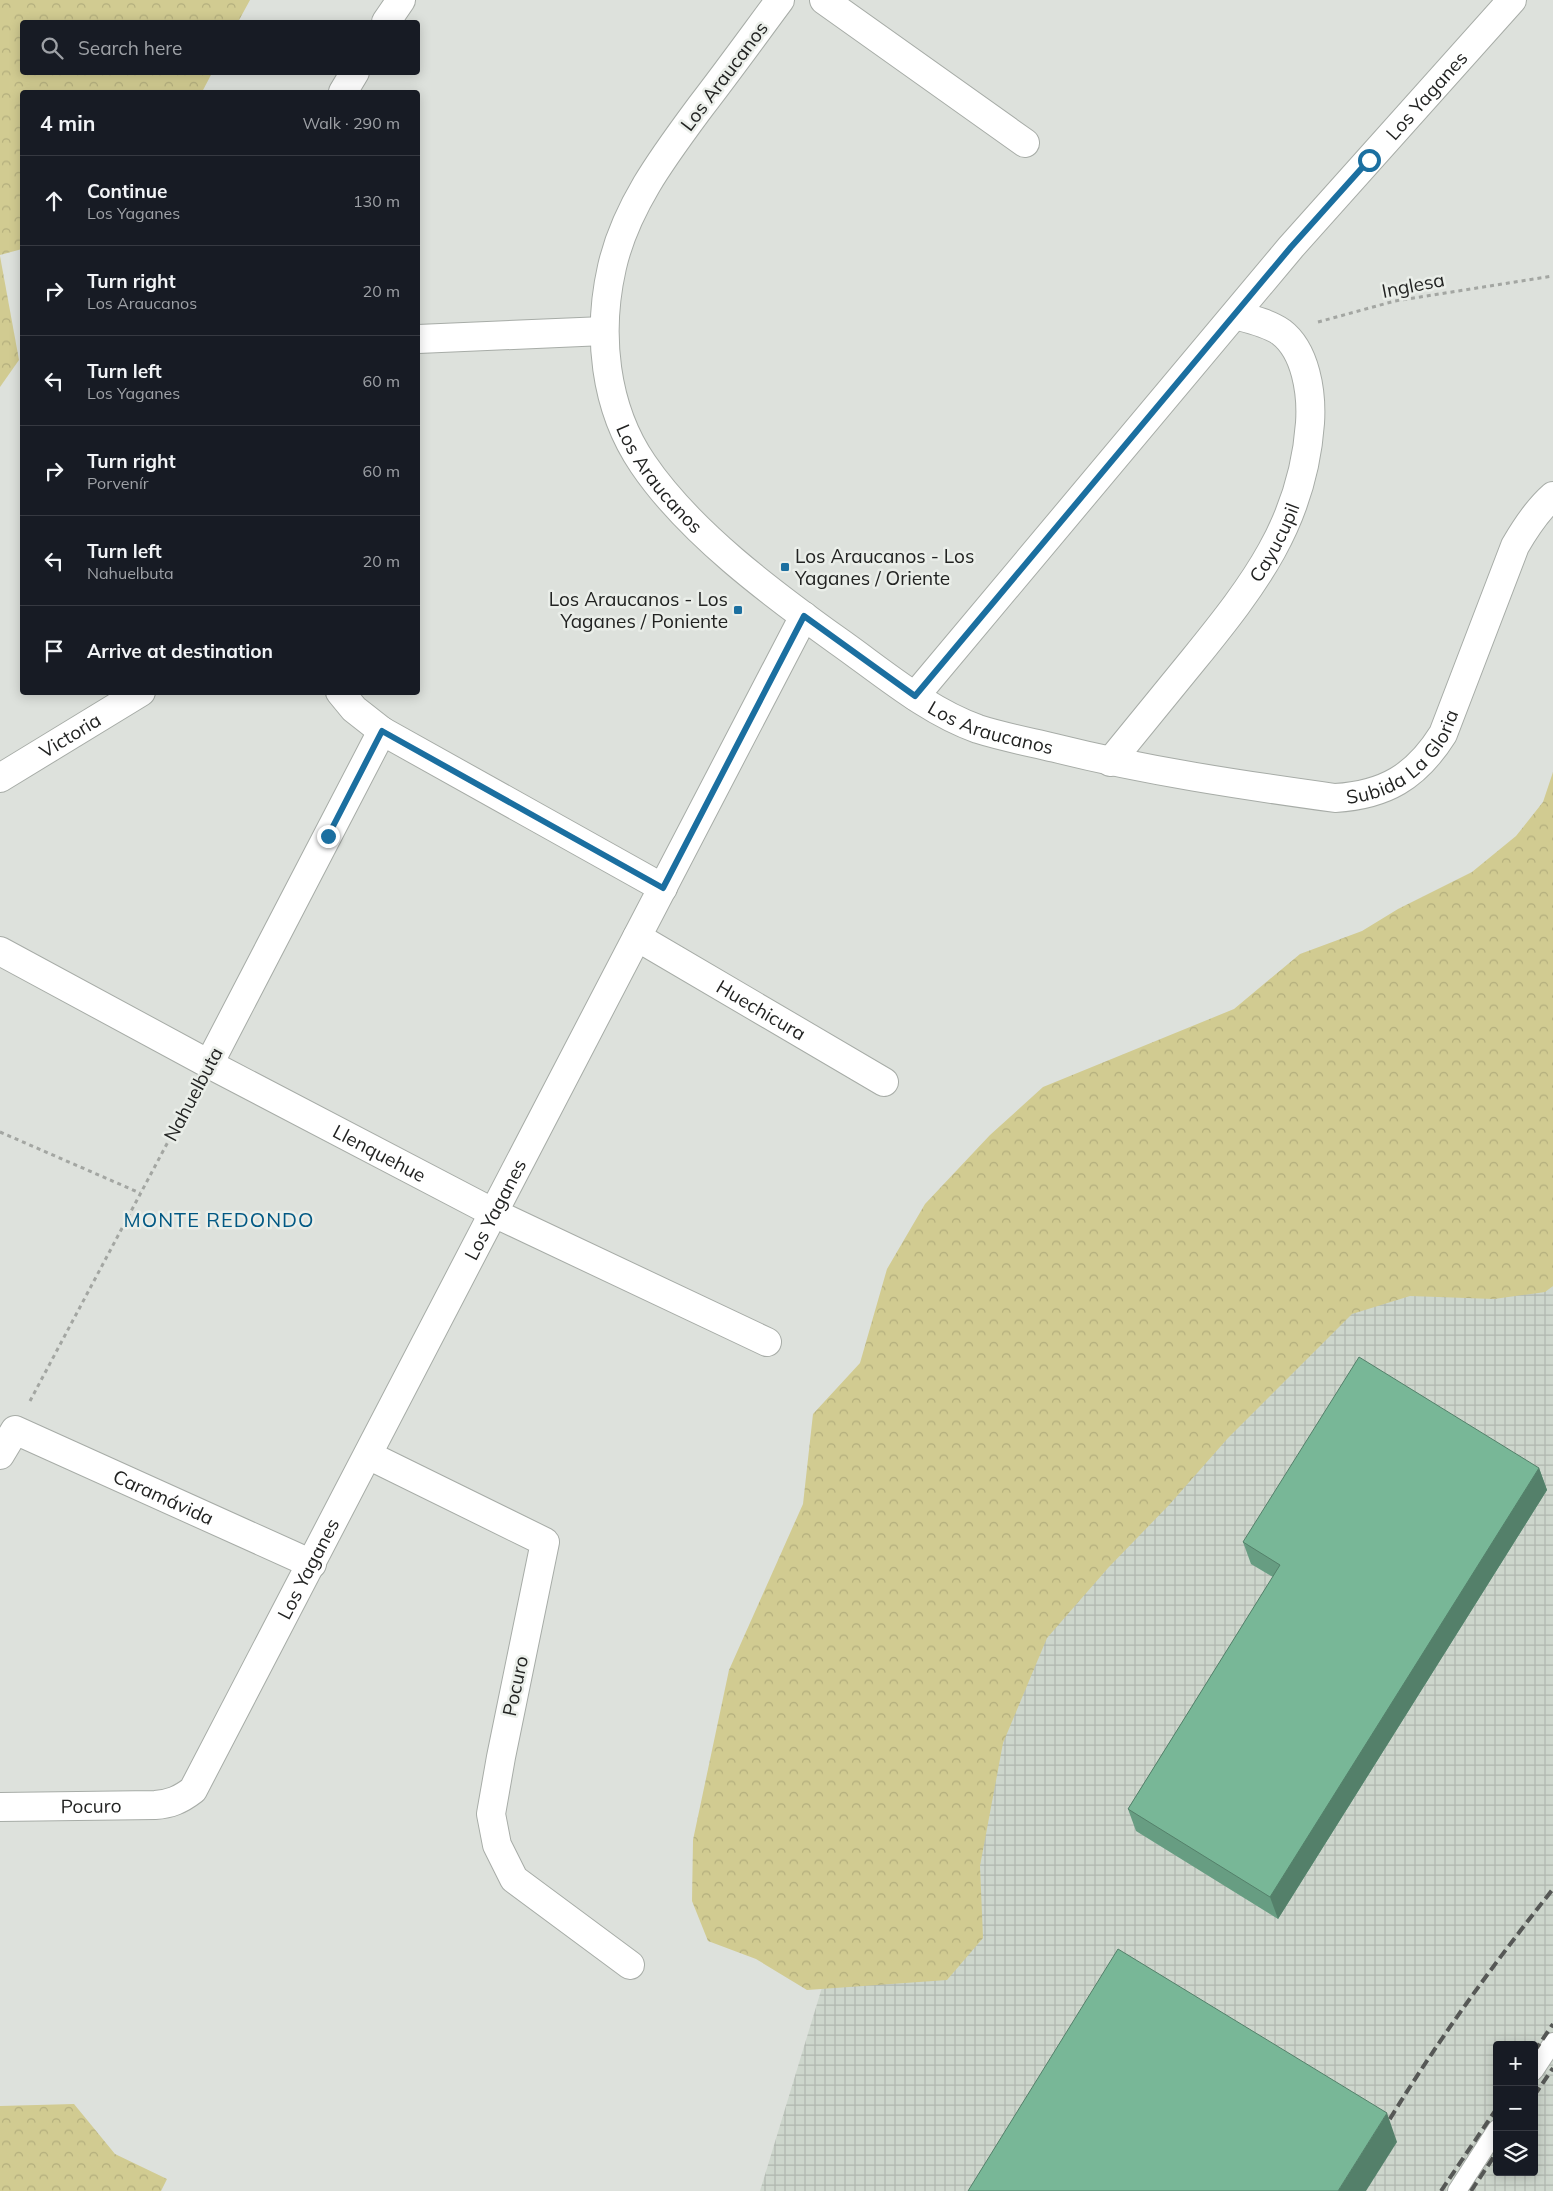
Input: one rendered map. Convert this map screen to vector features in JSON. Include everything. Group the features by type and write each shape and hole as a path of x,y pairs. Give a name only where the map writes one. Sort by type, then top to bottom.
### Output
{"street":[{"path":"387,20 401,0"},
{"name":"Los Araucanos","path":"780,0 666,154 643,190 623,229 612,266 606,299 604,331 606,367 612,395 624,429 642,463 668,496 700,530 804,616 915,696 977,728 1110,762"},
{"path":"824,0 1025,143"},
{"name":"Los Yaganes","path":"915,696 1291,247 1512,0"},
{"path":"343,90 353,75"},
{"name":"Cayucupil","path":"1110,762 1238,604 1260,573 1279,539 1295,500 1306,459 1311,413 1310,398 1301,361 1293,346 1281,333 1270,326 1235,315"},
{"path":"420,339 604,331"},
{"name":"Subida La Gloria","path":"1110,762 1335,798 1357,797 1399,782 1426,758 1443,734 1515,546 1541,506 1553,496"},
{"name":"Los Yaganes","path":"182,1799 200,1779 804,616"},
{"name":"Victoria","path":"0,778 136,695"},
{"path":"343,695 354,708 382,731 663,888"},
{"name":"Nahuelbuta","path":"209,1064 382,731"},
{"name":"Huechicura","path":"638,937 884,1082"},
{"name":"Llenquehue","path":"0,951 209,1064 494,1214 767,1342"},
{"path":"0,1455 15,1430"},
{"name":"Caramávida","path":"15,1430 312,1564"},
{"name":"Pocuro","path":"368,1456 545,1542 491,1814 497,1845 514,1879 630,1966"},
{"name":"Pocuro","path":"0,1807 155,1805 168,1804 182,1799"}],"lane":[{"path":"1538,2065 1553,2042"},
{"path":"1457,2191 1496,2131"}],"path":[{"name":"Inglesa","path":"1281,333 1395,301 1553,276"},
{"name":"Nahuelbuta","path":"15,1430 209,1064"},
{"path":"0,1132 140,1193"}],"shaded area":[{"path":"1553,1094 1553,2191 760,2191 947,1577"}],"green space":[{"path":"0,0 250,0 239,20 20,20 20,75 211,75 203,90 20,90 20,250 0,255"},
{"path":"0,256 19,360 0,387"},
{"path":"1553,772 1553,1286 1545,1292 1494,1299 1410,1296 1352,1314 1228,1438 1169,1505 1108,1568 1047,1638 1003,1743 980,1866 983,1938 947,1980 807,1990 756,1959 708,1941 692,1901 693,1840 729,1670 803,1504 813,1414 860,1363 887,1269 925,1204 990,1135 1043,1087 1234,1009 1300,954 1362,931 1398,909 1472,872 1516,836 1543,802"},
{"path":"74,2104 115,2154 167,2179 161,2191 0,2191 0,2106"}],"building":[{"path":"1359,1357 1539,1468 1270,1897 1128,1809 1280,1565 1243,1542"},
{"path":"1118,1949 1387,2113 1338,2191 968,2191"}],"railway":[{"path":"1382,2132 1401,2100 1463,2008 1553,1889"},
{"path":"1538,2046 1553,2024"},
{"path":"1538,2090 1553,2068"},
{"path":"1441,2191 1493,2114"},
{"path":"1471,2191 1493,2158"}],"place":[{"name":"Los Araucanos - Los Yaganes / Oriente","path":"785,567"},
{"name":"Los Araucanos - Los Yaganes / Poniente","path":"738,610"}],"district":[{"name":"MONTE REDONDO","path":"219,1220"}],"route":[{"path":"328,836 382,731 663,888 804,616 915,696 1291,247 1369,160"}]}
